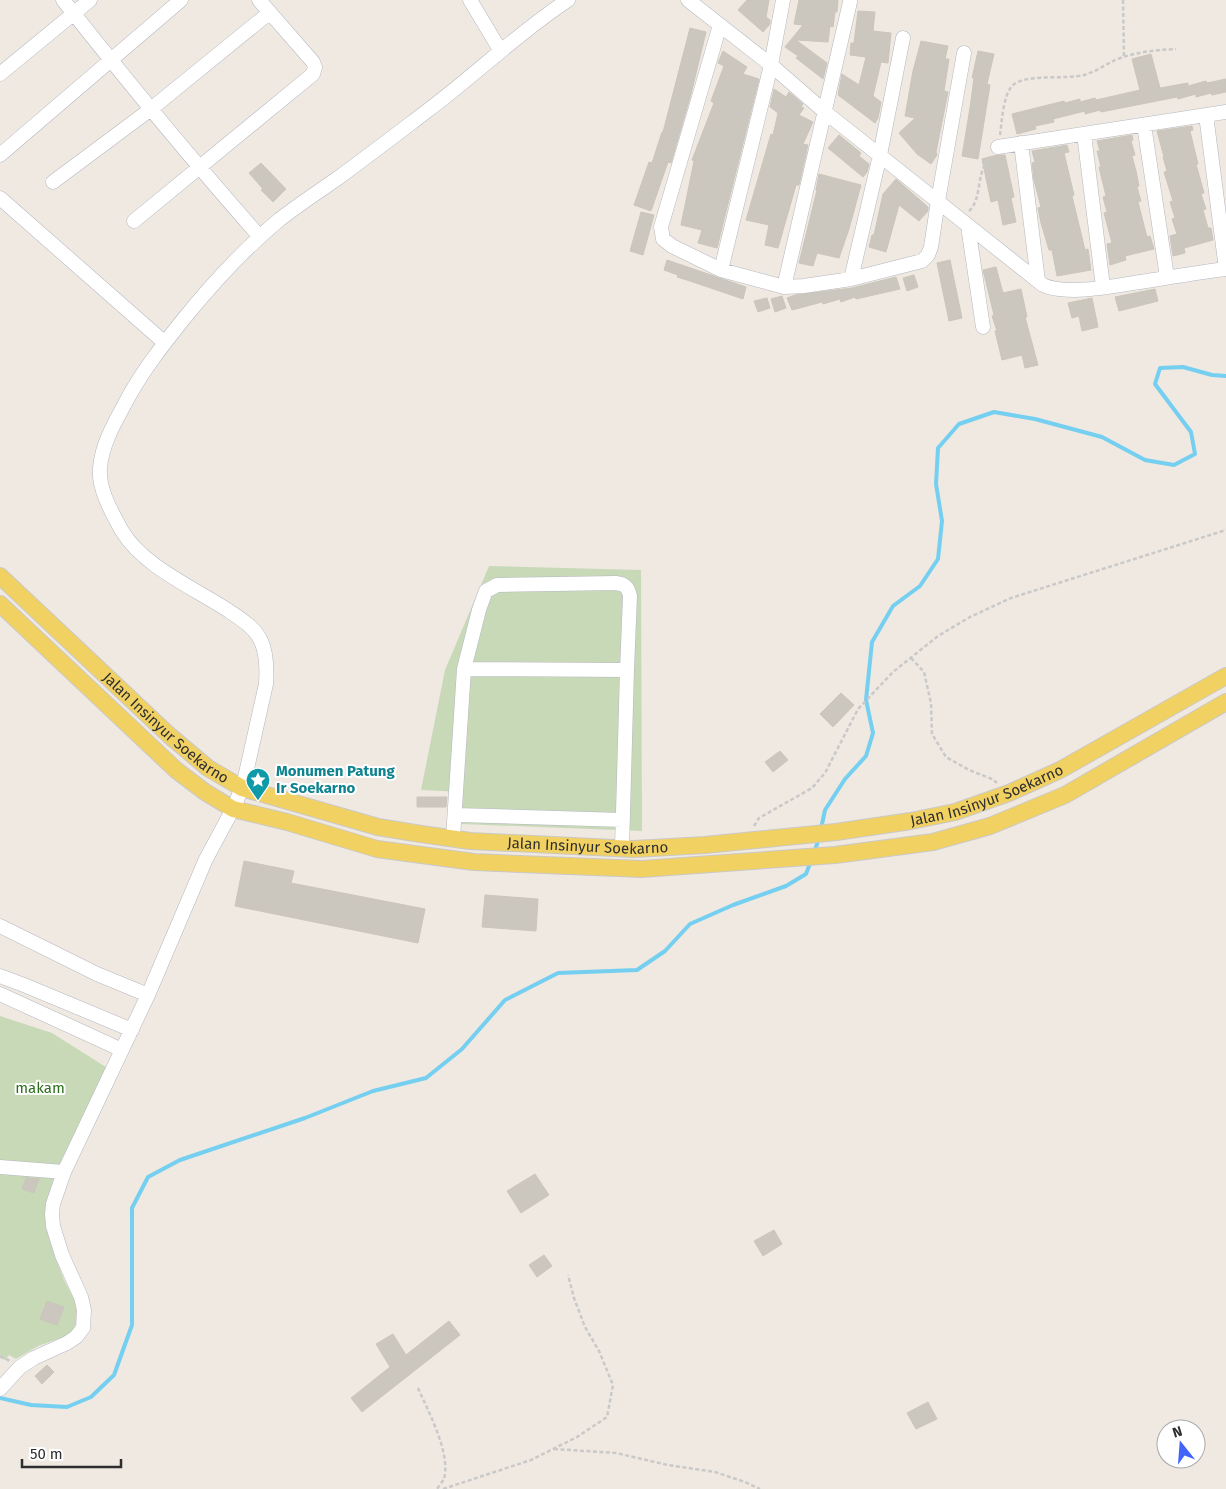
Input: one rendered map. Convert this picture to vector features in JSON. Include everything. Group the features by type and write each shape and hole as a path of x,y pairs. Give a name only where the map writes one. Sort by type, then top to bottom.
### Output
{"main road":[{"name":"Jalan Insinyur Soekarno","path":"0,576 170,736 208,768 242,788 378,826 453,838 622,848 705,845 836,832 956,812 1009,793 1060,770 1226,676"},
{"name":"Jalan Insinyur Soekarno","path":"0,604 176,770 205,792 233,809 287,822 377,849 474,862 642,868 835,855 933,842 990,826 1065,795 1226,702"},
{"path":"791,835 794,858"}],"street":[{"path":"63,0 110,60 260,237"},
{"path":"0,74 90,0"},
{"path":"0,155 181,0"},
{"path":"134,221 315,71 313,62 259,0"},
{"path":"470,0 500,50"},
{"path":"0,1388 20,1367 34,1358 67,1343 84,1328 84,1310 81,1297 62,1255 53,1226 53,1204 64,1172 148,995 206,860 242,788 266,684 267,667 260,638 254,630 238,617 151,562 130,542 114,515 100,479 103,449 113,425 136,384 165,343 230,265 281,219 454,91 500,50 546,14 568,0"},
{"path":"688,0 771,65 825,112 964,223 1038,281 1054,289 1069,290 1103,287 1226,269 1206,116"},
{"path":"722,270 771,65 783,0"},
{"path":"784,287 850,2"},
{"path":"53,182 151,109 269,13"},
{"path":"720,25 661,232 664,242 722,270 784,287 851,279 914,264 925,259 931,247 964,52"},
{"path":"851,279 880,155 903,38"},
{"path":"998,147 1226,112"},
{"path":"1144,125 1167,277"},
{"path":"1084,134 1103,287"},
{"path":"1021,143 1038,281"},
{"path":"0,198 165,343"},
{"path":"964,223 983,327"},
{"path":"453,838 464,669 478,610 486,591 490,587 497,585 616,583 626,586 630,596 626,670 622,848"},
{"path":"464,669 626,670"},
{"path":"456,815 623,820"},
{"path":"0,926 97,974 148,995"},
{"path":"0,976 132,1030"},
{"path":"0,994 122,1050"},
{"path":"0,1167 64,1172"}],"path":[{"path":"1122,0 1124,58"},
{"path":"964,223 977,200 978,186 986,160 998,147 1007,95 1012,86 1028,80 1084,75 1144,51 1176,49"},
{"path":"744,841 759,818 812,788 825,773 858,709 893,672 938,636 970,617 1011,598 1226,530"},
{"path":"912,658 924,672 931,703 932,734 946,757 969,770 992,779 1009,793"},
{"path":"443,1489 530,1460 577,1437 608,1417 613,1385 599,1351 585,1327 568,1275"},
{"path":"418,1388 436,1426 445,1464 444,1479 438,1489"},
{"path":"553,1449 616,1452 668,1465 715,1472 746,1482 760,1489"}],"green space":[{"path":"489,566 641,570 642,831 461,824 463,792 421,790 445,670"},
{"name":"makam","path":"0,1016 52,1033 109,1069 47,1223 52,1247 64,1280 77,1305 78,1318 72,1334 38,1346 16,1359 9,1355 5,1360 0,1358"}],"building":[{"path":"747,0 769,0 766,17 770,20 770,24 763,32 738,10"},
{"path":"799,0 838,0 837,12 835,12 833,27 830,26 828,42 796,40 827,63 823,79 785,47 803,25 794,24"},
{"path":"858,11 875,12 873,31 891,33 888,63 881,62 873,96 881,102 878,118 875,123 838,95 842,74 859,85 866,57 850,55 851,43 854,43"},
{"path":"690,28 706,32 691,94 671,163 668,162 651,211 634,205 649,162 652,163 663,132"},
{"path":"921,41 948,46 945,59 949,59 944,91 948,92 936,152 937,155 931,164 917,154 899,133 915,118 905,116 913,71"},
{"path":"723,51 747,67 743,74 759,79 717,248 698,243 702,230 681,225 694,161 692,160 714,103 711,101 724,66 718,63"},
{"path":"978,51 994,54 987,84 990,85 978,159 962,156 974,78 972,78"},
{"path":"1151,54 1160,88 1188,83 1188,86 1206,81 1207,83 1226,79 1226,92 1196,97 1196,94 1178,99 1177,97 1101,112 1100,110 1085,114 1085,111 1053,119 1054,122 1035,126 1036,129 1017,134 1012,114 1064,101 1065,103 1080,99 1080,102 1095,98 1096,100 1140,90 1132,59"},
{"path":"774,89 786,97 789,92 803,104 801,107 804,108 799,115 813,122 803,144 808,145 799,185 796,185 778,248 765,245 769,225 746,220 771,134 773,135 778,113 770,107"},
{"path":"1192,126 1193,130 1190,131 1204,193 1201,194 1206,209 1203,210 1208,228 1211,228 1213,240 1184,248 1185,253 1173,256 1170,236 1177,234 1172,219 1175,218 1170,202 1173,201 1164,172 1167,171 1157,131"},
{"path":"839,135 861,153 859,156 869,164 867,172 863,177 828,148"},
{"path":"1132,135 1133,140 1131,141 1135,155 1132,156 1141,201 1138,202 1147,237 1150,236 1154,249 1125,256 1126,260 1110,265 1107,244 1112,243 1104,213 1107,212 1103,197 1106,196 1099,167 1101,167 1097,151 1100,151 1097,141"},
{"path":"1067,145 1069,152 1064,153 1074,195 1072,196 1085,250 1088,249 1091,270 1057,276 1052,250 1049,250 1038,208 1041,207 1034,180 1032,163 1035,162 1032,151"},
{"path":"1005,155 1014,197 1011,198 1016,222 1003,225 998,200 991,202 982,159"},
{"path":"261,163 286,189 273,202 261,190 263,189 249,173"},
{"path":"819,174 861,185 839,258 817,253 813,266 799,263 817,190"},
{"path":"896,179 928,207 928,211 919,221 899,205 886,252 869,247 872,235 874,235 883,194"},
{"path":"641,212 654,215 643,255 630,251"},
{"path":"667,260 746,287 743,299 677,277 678,275 664,270"},
{"path":"950,260 962,318 949,321 937,263"},
{"path":"996,267 1003,293 1021,289 1027,317 1025,317 1038,365 1025,368 1022,355 1002,360 983,270"},
{"path":"914,275 918,287 907,291 903,278"},
{"path":"896,277 900,289 856,299 855,297 841,302 840,299 792,310 787,298 795,295 852,288"},
{"path":"1155,289 1158,301 1119,311 1115,297"},
{"path":"782,296 786,308 775,312 771,299"},
{"path":"767,298 770,308 758,312 754,301"},
{"path":"1092,298 1098,327 1082,331 1079,316 1072,318 1068,303"},
{"path":"841,693 854,705 833,727 820,714"},
{"path":"780,751 788,760 773,772 765,762"},
{"path":"417,797 447,797 446,807 417,807"},
{"path":"244,861 294,871 291,883 425,909 418,943 235,906"},
{"path":"485,895 538,899 536,931 482,927"},
{"path":"535,1174 549,1195 521,1213 507,1191"},
{"path":"26,1178 39,1179 34,1193 22,1189"},
{"path":"774,1230 782,1244 763,1256 754,1241"},
{"path":"544,1255 552,1266 537,1277 529,1265"},
{"path":"47,1301 64,1307 57,1325 40,1319"},
{"path":"449,1321 460,1335 362,1412 351,1398 390,1367 376,1344 393,1334 406,1355"},
{"path":"47,1365 54,1372 42,1384 35,1376"},
{"path":"928,1402 937,1419 916,1429 907,1413"}],"waterway":[{"path":"821,829 825,810 845,779 866,756 873,733 866,700 872,642 893,606 920,586 938,559 942,521 936,484 938,448 959,424 994,412 1035,419 1102,437 1145,460 1174,465 1195,454 1191,432 1155,384 1160,368 1183,367 1212,375 1226,376"},
{"path":"814,853 819,838"},
{"path":"0,1398 31,1405 67,1407 91,1397 114,1375 132,1325 132,1208 148,1177 180,1160 305,1118 373,1091 426,1078 462,1049 505,1000 558,973 637,970 665,951 690,924 733,905 786,886 806,874 811,861"}],"place":[{"name":"Monumen Patung Ir Soekarno","path":"258,801"}]}
